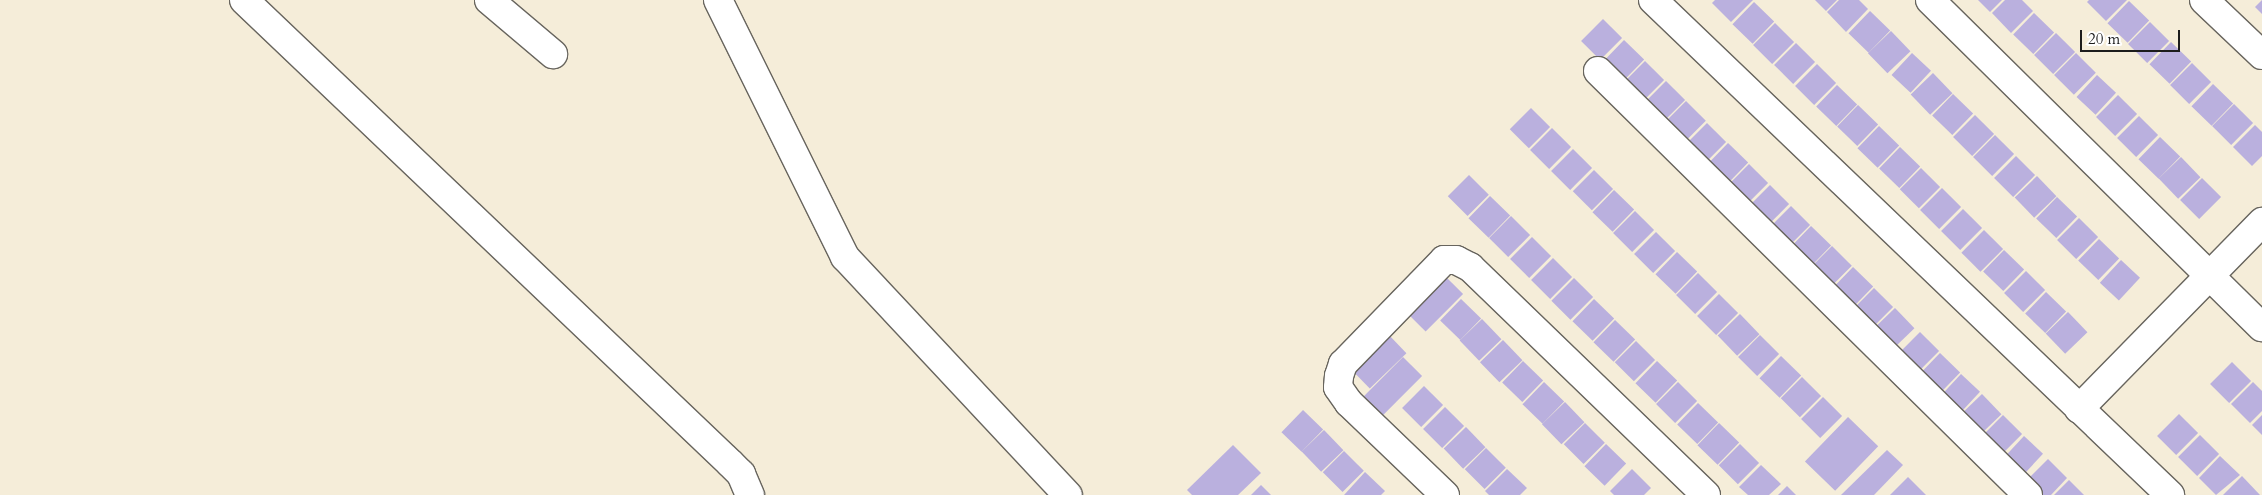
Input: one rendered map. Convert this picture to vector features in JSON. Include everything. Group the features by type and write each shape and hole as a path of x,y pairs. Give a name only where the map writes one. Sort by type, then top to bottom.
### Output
{"street":[{"path":"244,0 730,463 741,474 750,495"},
{"path":"489,0 553,54"},
{"path":"718,0 845,257 1068,495"},
{"path":"1653,0 2170,495"},
{"path":"1930,0 2262,327"},
{"path":"2204,0 2262,55"},
{"path":"1598,71 2028,495"},
{"path":"2079,409 2209,274 2262,222"},
{"path":"1444,495 1349,403 1338,387 1343,364 1444,260 1456,260 1470,267 1706,495"}],"building":[{"path":"1715,0 1753,0 1731,22 1712,3"},
{"path":"1815,0 1837,0 1826,11"},
{"path":"1839,0 1859,0 1868,9 1846,32 1827,12"},
{"path":"1978,0 2002,0 1990,12"},
{"path":"2005,0 2022,0 2033,11 2011,33 1992,13"},
{"path":"2089,0 2127,0 2106,21 2087,2"},
{"path":"2262,0 2262,14 2255,7"},
{"path":"2129,1 2149,20 2128,43 2107,23"},
{"path":"1754,2 1774,21 1753,44 1732,24"},
{"path":"1870,11 1890,30 1869,53 1848,33"},
{"path":"2034,13 2054,32 2033,54 2013,35"},
{"path":"1603,19 1622,38 1600,60 1581,41"},
{"path":"2150,22 2169,41 2147,63 2128,44"},
{"path":"1775,23 1794,42 1772,64 1753,45"},
{"path":"1891,31 1910,51 1887,73 1868,53"},
{"path":"2056,33 2075,52 2053,74 2034,55"},
{"path":"1624,40 1644,59 1623,82 1602,62"},
{"path":"2171,42 2191,61 2170,84 2149,64"},
{"path":"1796,43 1815,62 1793,84 1774,65"},
{"path":"1912,53 1931,71 1911,93 1892,75"},
{"path":"2076,53 2096,73 2074,95 2054,75"},
{"path":"1645,61 1664,80 1642,102 1623,83"},
{"path":"2192,63 2211,82 2189,104 2170,85"},
{"path":"1817,64 1836,83 1814,105 1795,86"},
{"path":"1933,73 1952,93 1930,115 1911,95"},
{"path":"2097,75 2116,93 2096,115 2077,97"},
{"path":"1666,81 1685,100 1663,122 1644,103"},
{"path":"2213,84 2233,103 2212,126 2191,106"},
{"path":"1837,85 1857,104 1836,126 1816,107"},
{"path":"1953,94 1973,113 1952,135 1932,116"},
{"path":"2118,95 2137,114 2115,136 2096,117"},
{"path":"1686,101 1706,121 1684,143 1664,123"},
{"path":"2234,104 2253,123 2231,145 2212,126"},
{"path":"1858,105 1878,124 1857,146 1837,127"},
{"path":"1531,108 1550,127 1529,148 1510,129"},
{"path":"1975,115 1994,134 1972,156 1953,137"},
{"path":"2139,116 2158,135 2136,157 2117,138"},
{"path":"1707,123 1726,142 1705,163 1686,144"},
{"path":"2255,125 2262,132 2262,156 2252,166 2233,147"},
{"path":"1879,126 1899,145 1878,168 1857,148"},
{"path":"1552,128 1571,147 1549,169 1530,150"},
{"path":"1995,135 2014,154 1992,176 1973,157"},
{"path":"2160,137 2180,156 2159,179 2138,159"},
{"path":"1728,143 1748,162 1727,185 1706,165"},
{"path":"1900,147 1920,166 1899,188 1879,169"},
{"path":"1573,149 1592,168 1570,190 1551,171"},
{"path":"2016,156 2035,175 2013,197 1994,178"},
{"path":"2181,157 2200,177 2178,199 2159,179"},
{"path":"1749,164 1768,183 1746,205 1727,186"},
{"path":"1921,168 1940,187 1919,208 1900,189"},
{"path":"1594,170 1613,189 1592,210 1573,191"},
{"path":"1469,175 1489,195 1468,216 1448,196"},
{"path":"2037,176 2056,196 2034,218 2015,198"},
{"path":"2202,178 2221,197 2199,219 2180,200"},
{"path":"1770,185 1789,204 1768,225 1749,206"},
{"path":"1942,188 1961,207 1939,229 1920,210"},
{"path":"1614,190 1634,209 1613,232 1592,212"},
{"path":"1490,196 1510,215 1489,238 1468,218"},
{"path":"2057,197 2077,216 2056,238 2036,219"},
{"path":"1791,206 1810,225 1788,247 1769,228"},
{"path":"1963,209 1982,228 1960,250 1941,231"},
{"path":"1635,211 1654,230 1632,252 1613,233"},
{"path":"1511,216 1530,235 1508,257 1489,238"},
{"path":"2079,218 2098,237 2076,259 2057,240"},
{"path":"1811,226 1831,245 1810,267 1790,248"},
{"path":"1984,230 2003,249 1980,272 1961,253"},
{"path":"1656,232 1675,251 1653,273 1634,254"},
{"path":"1532,237 1551,256 1529,278 1510,259"},
{"path":"2099,239 2119,258 2098,280 2078,261"},
{"path":"1832,246 1852,266 1830,288 1810,268"},
{"path":"2004,250 2024,269 2003,291 1983,272"},
{"path":"1677,252 1697,271 1676,294 1655,274"},
{"path":"1553,258 1572,277 1550,299 1531,280"},
{"path":"2121,260 2140,278 2119,300 2100,283"},
{"path":"1853,267 1873,286 1852,309 1831,289"},
{"path":"2026,271 2045,290 2023,312 2004,293"},
{"path":"1698,273 1717,292 1695,314 1676,295"},
{"path":"1444,275 1463,294 1426,332 1407,312"},
{"path":"1574,278 1593,297 1570,320 1551,301"},
{"path":"1874,288 1893,307 1871,329 1852,310"},
{"path":"2046,292 2066,311 2045,333 2025,314"},
{"path":"1719,294 1738,313 1716,335 1697,316"},
{"path":"1461,299 1481,318 1460,340 1440,321"},
{"path":"1594,299 1614,318 1593,341 1572,321"},
{"path":"1895,308 1914,328 1892,350 1873,330"},
{"path":"2068,312 2087,332 2065,354 2046,334"},
{"path":"1740,314 1759,334 1737,356 1718,336"},
{"path":"1482,319 1501,339 1479,361 1460,341"},
{"path":"1615,320 1635,339 1614,362 1593,342"},
{"path":"1920,332 1939,351 1917,373 1898,354"},
{"path":"1387,333 1406,353 1370,389 1350,368"},
{"path":"1760,335 1779,354 1757,376 1738,357"},
{"path":"1503,340 1522,360 1499,382 1480,362"},
{"path":"1636,341 1655,360 1634,381 1615,362"},
{"path":"1940,353 1960,372 1939,394 1919,375"},
{"path":"1781,356 1801,375 1780,398 1759,378"},
{"path":"1403,357 1422,376 1379,419 1360,400"},
{"path":"1523,361 1543,380 1522,402 1502,383"},
{"path":"1657,361 1677,380 1656,403 1635,383"},
{"path":"2232,362 2251,381 2229,403 2210,384"},
{"path":"1961,374 1980,392 1960,414 1941,396"},
{"path":"1802,377 1821,396 1800,417 1781,398"},
{"path":"1544,382 1564,401 1543,424 1522,404"},
{"path":"1678,382 1697,401 1675,423 1656,404"},
{"path":"2253,382 2262,391 2262,411 2250,423 2231,404"},
{"path":"1424,386 1443,405 1421,427 1402,408"},
{"path":"1982,394 2001,414 1979,436 1960,416"},
{"path":"1823,397 1842,416 1820,438 1801,419"},
{"path":"1565,402 1584,422 1561,444 1542,424"},
{"path":"1698,403 1718,422 1697,444 1677,425"},
{"path":"1445,407 1464,426 1442,448 1423,429"},
{"path":"1303,410 1323,429 1302,452 1281,432"},
{"path":"2179,414 2198,433 2176,455 2157,436"},
{"path":"2003,415 2022,434 2000,456 1981,437"},
{"path":"2262,415 2262,435 2252,425"},
{"path":"1848,417 1878,446 1835,491 1805,462"},
{"path":"1585,423 1605,443 1584,464 1564,444"},
{"path":"1719,423 1739,442 1718,465 1697,445"},
{"path":"1466,427 1485,447 1463,469 1444,449"},
{"path":"1324,430 1343,450 1321,472 1302,452"},
{"path":"2200,435 2219,454 2197,476 2178,457"},
{"path":"2024,436 2043,454 2023,476 2004,458"},
{"path":"1606,444 1626,463 1605,486 1584,466"},
{"path":"1740,444 1759,463 1738,484 1719,465"},
{"path":"1233,445 1261,473 1238,495 1192,495 1187,490"},
{"path":"1486,448 1506,468 1485,489 1465,469"},
{"path":"1887,450 1903,465 1874,495 1841,495"},
{"path":"1344,451 1364,471 1343,492 1323,472"},
{"path":"2220,456 2240,475 2216,495 2199,478"},
{"path":"2048,459 2067,478 2051,495 2040,495 2026,481"},
{"path":"1761,465 1781,484 1769,495 1748,495 1739,487"},
{"path":"1507,469 1527,488 1520,495 1489,495 1485,491"},
{"path":"1632,469 1651,488 1644,495 1614,495 1610,491"},
{"path":"1365,472 1385,491 1381,495 1344,495"},
{"path":"2242,476 2260,495 2223,495"},
{"path":"1908,477 1926,495 1890,495"},
{"path":"2069,480 2084,495 2054,495"},
{"path":"1261,485 1271,495 1251,495"},
{"path":"1787,486 1796,495 1778,495"}]}
